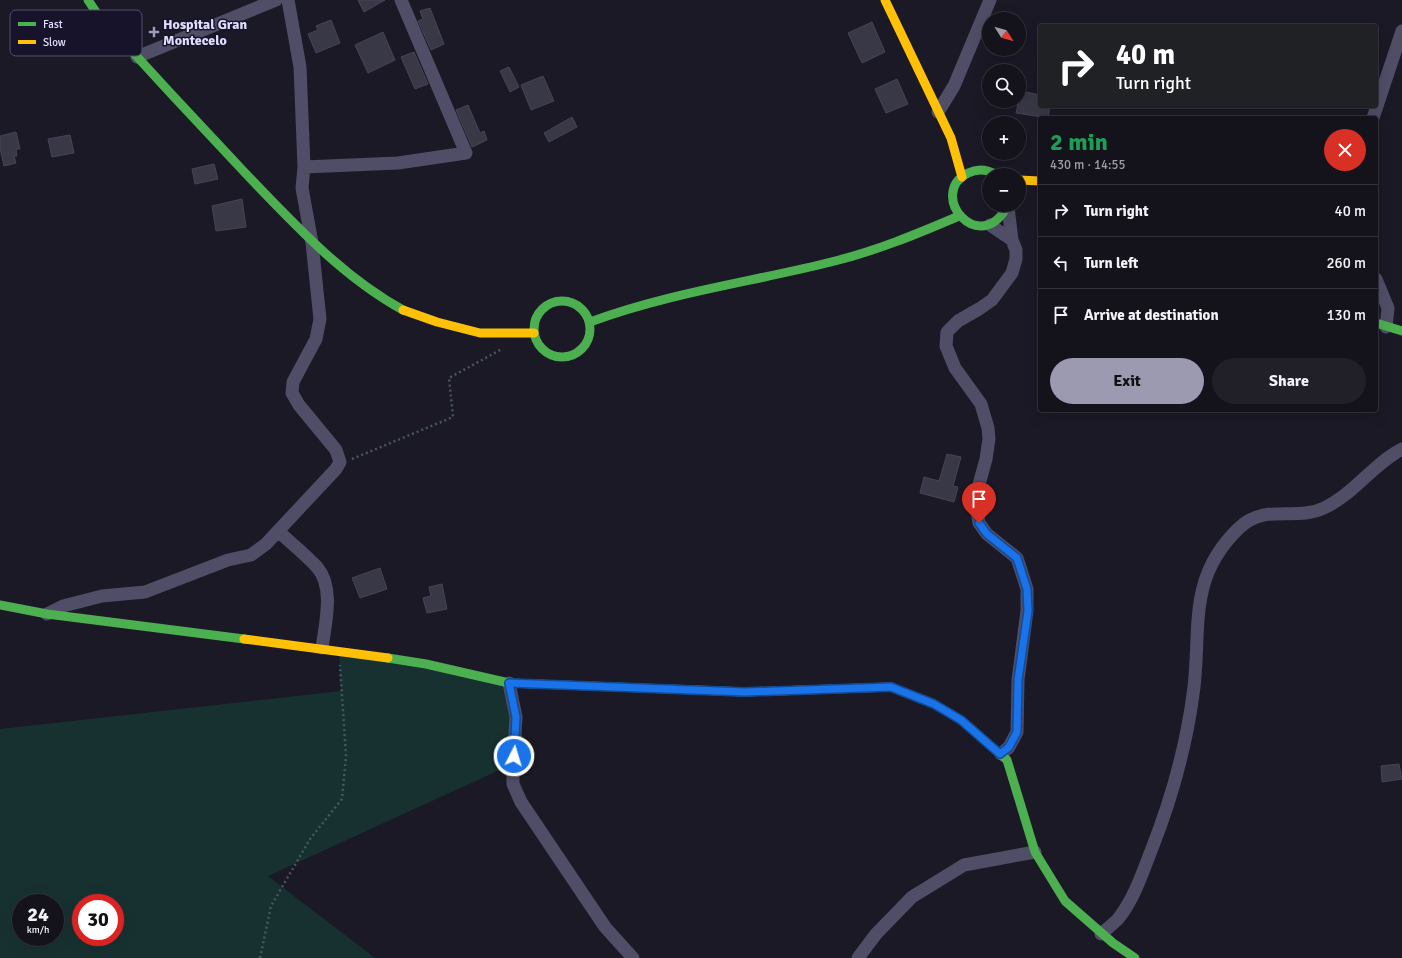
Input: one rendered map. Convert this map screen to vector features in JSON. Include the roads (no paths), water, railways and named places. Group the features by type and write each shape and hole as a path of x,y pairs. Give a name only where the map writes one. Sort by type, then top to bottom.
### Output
{"street":[{"path":"88,0 95,10"},
{"path":"142,54 276,0"},
{"path":"47,614 63,606 102,596 145,592 228,560 251,555 266,544 336,469 340,462 336,450 299,405 292,393 293,382 316,339 320,319 312,243 302,188 304,167 300,67 288,0"},
{"path":"304,167 398,163 466,153 401,0"},
{"path":"885,0 951,138 962,177"},
{"path":"938,112 954,86 990,0"},
{"path":"1378,103 1402,31"},
{"path":"137,56 312,243 374,293 403,310 437,322 480,333 534,333"},
{"path":"951,138 980,170"},
{"path":"980,170 973,171 962,177 957,183 952,196 955,210 959,216 973,226 990,225 1004,215 1005,212"},
{"path":"1000,754 1009,747 1017,732 1018,680 1028,611 1027,589 1017,558 987,534 979,523 975,499 986,459 989,439 988,428 981,404 955,368 946,346 947,332 958,321 979,310 992,300 1012,273 1016,254 1012,240 1009,212"},
{"path":"590,322 628,308 832,262 894,244 959,216"},
{"path":"990,225 1012,240"},
{"path":"1378,284 1388,308 1381,325 1402,331"},
{"path":"552,302 572,302 580,306 590,322 591,332 589,341 577,354 568,358 559,358 542,350 534,333 534,324 538,315 544,307 552,302"},
{"path":"1101,934 1118,919 1140,880 1163,823 1179,773 1194,687 1200,596 1207,572 1221,547 1240,527 1259,516 1276,512 1295,514 1313,512 1326,507 1343,497 1401,450"},
{"path":"278,531 318,568 323,578 327,591 322,648"},
{"path":"0,605 47,614 322,648 426,664 509,683 745,692 891,687 934,704 961,720 1007,760 1035,852 1065,901 1101,934 1135,958"},
{"path":"509,683 516,717 513,784 521,802 605,927 633,958"},
{"path":"858,958 876,934 912,897 964,865 1035,852"}],"place":[{"name":"Hospital Gran Montecelo","path":"154,32"}]}
